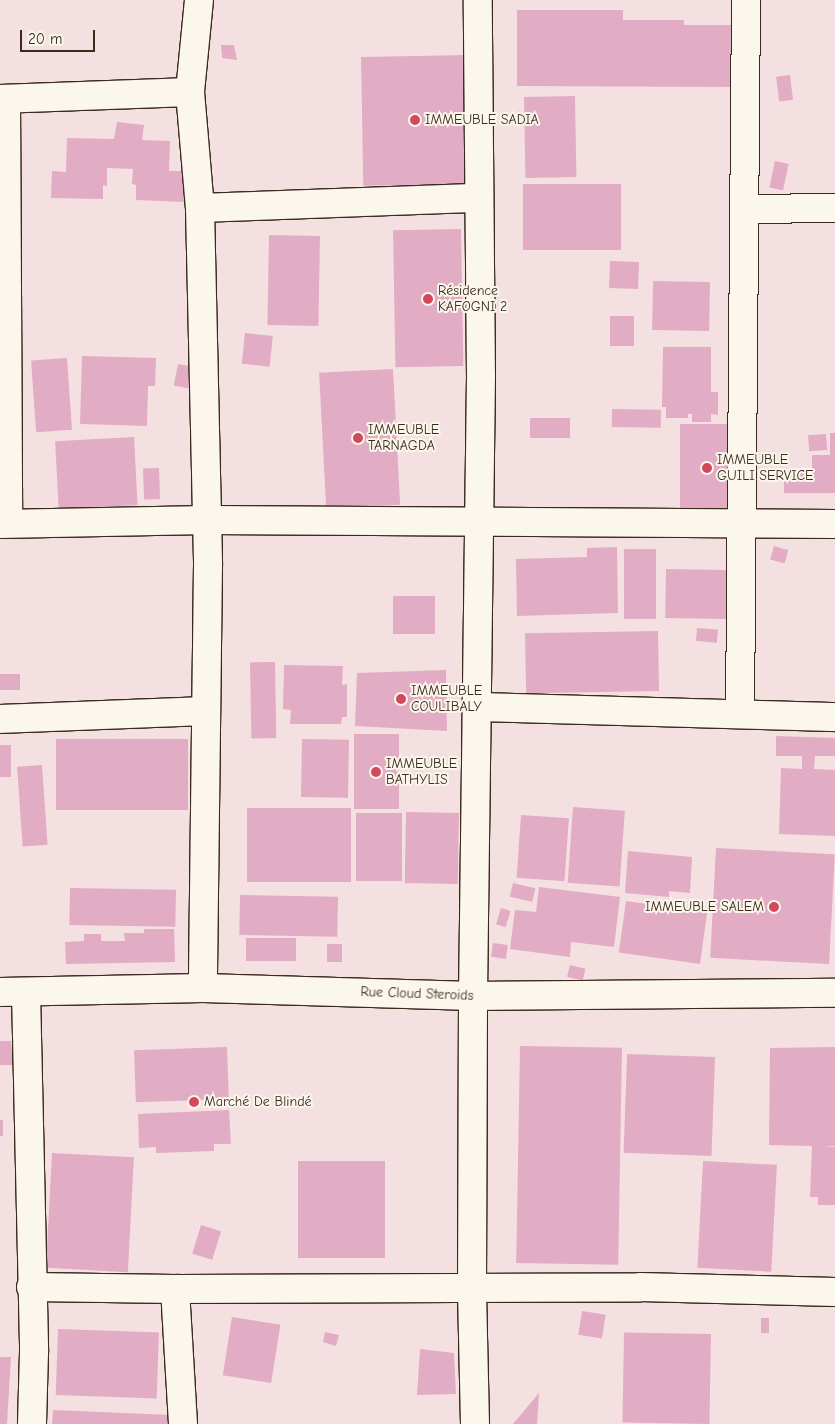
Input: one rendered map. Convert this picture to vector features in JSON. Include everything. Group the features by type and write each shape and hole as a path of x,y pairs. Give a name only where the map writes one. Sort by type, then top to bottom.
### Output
{"street":[{"path":"199,0 190,92 200,208 206,520 203,988"},
{"path":"475,1424 472,1287 472,996 479,523 478,0"},
{"path":"740,714 746,0"},
{"path":"190,92 3,99 4,524 206,520 835,524"},
{"path":"200,208 479,198"},
{"path":"744,209 835,208"},
{"path":"476,707 835,716"},
{"path":"0,719 205,711"},
{"name":"Rue Cloud Steroids","path":"13,992 203,988 472,996 835,993"},
{"path":"13,992 32,1287 34,1352 32,1424"},
{"path":"32,1287 175,1289 640,1287 835,1292"},
{"path":"175,1289 183,1424"}],"building":[{"path":"517,10 623,10 623,20 684,20 684,25 732,25 732,87 517,86"},
{"path":"221,45 234,45 237,60 222,58"},
{"name":"IMMEUBLE SADIA","path":"469,55 471,184 363,186 361,57"},
{"path":"790,75 793,100 779,102 776,77"},
{"path":"575,96 576,177 525,178 524,97"},
{"path":"117,122 144,125 142,140 170,141 169,171 187,171 186,202 136,200 136,185 132,184 133,169 107,168 107,186 103,185 103,199 51,198 52,171 66,172 67,138 114,139"},
{"path":"775,161 789,164 783,190 769,187"},
{"path":"523,184 621,184 621,250 523,250"},
{"name":"Résidence KAFOGNI 2","path":"461,229 463,366 395,367 393,230"},
{"path":"269,235 320,236 318,326 267,325"},
{"path":"610,261 639,262 638,289 609,288"},
{"path":"653,281 710,282 709,331 652,330"},
{"path":"610,316 634,316 634,346 610,346"},
{"path":"245,333 273,336 270,367 242,364"},
{"path":"663,347 711,347 711,392 718,392 718,415 711,414 711,422 692,422 692,414 688,414 688,418 666,418 666,407 662,407"},
{"path":"82,356 156,358 155,386 148,386 147,426 80,424"},
{"path":"67,358 72,430 36,432 31,361"},
{"path":"178,364 193,367 189,388 174,386"},
{"name":"IMMEUBLE TARNAGDA","path":"393,369 400,505 326,509 319,373"},
{"path":"612,409 661,410 661,428 612,427"},
{"path":"530,418 570,418 570,438 530,438"},
{"name":"IMMEUBLE GUILI SERVICE","path":"680,424 734,424 734,511 680,511"},
{"path":"830,433 835,433 835,493 784,493 784,472 812,472 812,455 830,455"},
{"path":"826,434 827,450 809,451 808,435"},
{"path":"134,437 138,505 59,509 55,441"},
{"path":"159,468 160,499 144,500 143,469"},
{"path":"774,546 788,550 785,564 770,559"},
{"path":"617,547 618,613 517,616 516,559 587,557 587,548"},
{"path":"624,549 656,549 656,619 624,619"},
{"path":"666,569 727,570 726,619 665,618"},
{"path":"393,596 435,596 435,634 393,634"},
{"path":"697,628 718,630 717,643 696,641"},
{"path":"658,631 659,691 526,693 525,633"},
{"path":"250,662 275,662 276,738 251,738"},
{"path":"284,665 343,666 342,685 347,684 347,717 342,717 341,724 290,724 291,710 283,709"},
{"name":"IMMEUBLE COULIBALY","path":"446,670 447,731 355,726 357,673"},
{"path":"0,674 20,674 20,690 0,690"},
{"name":"IMMEUBLE BATHYLIS","path":"354,734 399,734 399,809 354,809"},
{"path":"776,736 835,738 835,756 815,756 814,769 835,770 835,836 779,834 781,768 802,769 802,756 776,756"},
{"path":"56,739 188,739 188,810 56,810"},
{"path":"302,739 349,740 348,798 301,797"},
{"path":"0,745 11,745 11,777 0,777"},
{"path":"42,765 48,845 23,847 17,767"},
{"path":"573,807 625,811 620,886 568,883"},
{"path":"247,808 351,808 351,882 247,882"},
{"path":"406,812 459,813 458,884 405,883"},
{"path":"356,813 402,813 402,881 356,881"},
{"path":"521,815 569,818 564,881 517,878"},
{"name":"IMMEUBLE SALEM","path":"716,848 835,854 829,964 710,958"},
{"path":"628,851 692,857 690,893 669,891 669,897 625,893"},
{"path":"513,883 535,888 532,902 510,897"},
{"path":"539,887 620,897 614,947 571,942 570,957 510,949 515,910 536,912"},
{"path":"70,888 176,890 175,927 69,925"},
{"path":"240,895 338,897 337,937 239,935"},
{"path":"626,901 707,912 700,964 619,952"},
{"path":"501,908 511,911 506,927 496,924"},
{"path":"144,929 174,929 175,962 66,964 65,942 84,941 84,934 101,934 101,941 125,941 124,933 144,933"},
{"path":"246,938 296,938 296,961 246,961"},
{"path":"493,943 508,945 506,959 491,957"},
{"path":"327,944 342,944 342,962 327,962"},
{"path":"570,965 586,969 583,981 567,977"},
{"path":"0,1041 11,1041 13,1065 0,1065"},
{"path":"520,1046 622,1048 618,1265 516,1263"},
{"path":"227,1047 229,1099 136,1102 134,1050"},
{"path":"835,1047 835,1146 823,1147 835,1147 835,1205 818,1205 818,1197 810,1197 812,1146 769,1145 770,1048"},
{"path":"627,1054 715,1057 712,1156 624,1153"},
{"path":"229,1110 231,1144 214,1144 214,1151 156,1153 156,1147 139,1148 138,1114"},
{"path":"0,1120 3,1120 3,1136 0,1136"},
{"path":"52,1153 134,1157 128,1272 46,1268"},
{"path":"298,1161 385,1161 385,1258 298,1258"},
{"path":"703,1161 777,1165 771,1272 697,1268"},
{"path":"201,1225 221,1231 212,1260 192,1254"},
{"path":"582,1311 606,1315 602,1338 578,1335"},
{"path":"232,1317 280,1325 271,1383 223,1375"},
{"path":"761,1318 769,1318 769,1333 761,1333"},
{"path":"58,1329 159,1333 157,1398 56,1395"},
{"path":"325,1332 339,1335 336,1346 323,1342"},
{"path":"624,1332 711,1334 709,1424 622,1422"},
{"path":"420,1349 454,1353 456,1394 417,1395"},
{"path":"0,1357 11,1357 7,1424 0,1424"},
{"path":"539,1393 537,1424 513,1424"},
{"path":"53,1410 171,1415 171,1424 52,1424"}],"place":[{"name":"IMMEUBLE SADIA","path":"415,120"},
{"name":"Résidence KAFOGNI 2","path":"428,299"},
{"name":"IMMEUBLE TARNAGDA","path":"358,438"},
{"name":"IMMEUBLE GUILI SERVICE","path":"707,468"},
{"name":"IMMEUBLE COULIBALY","path":"401,699"},
{"name":"IMMEUBLE BATHYLIS","path":"376,772"},
{"name":"IMMEUBLE SALEM","path":"774,907"},
{"name":"Marché De Blindé","path":"194,1102"}]}
